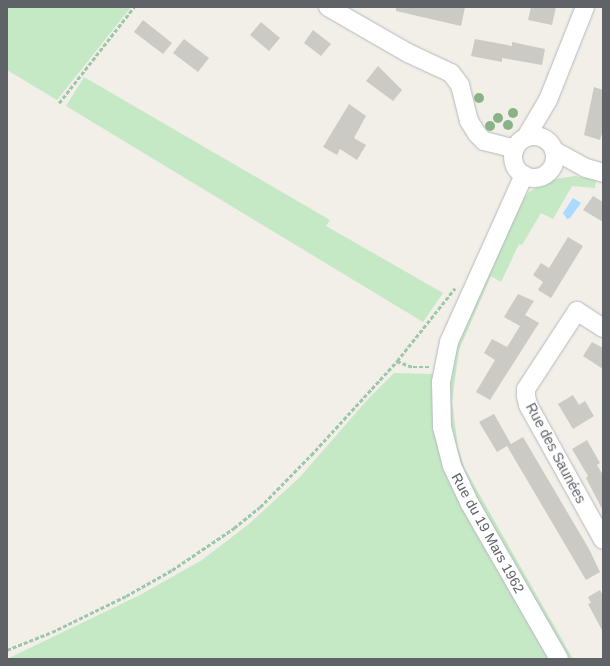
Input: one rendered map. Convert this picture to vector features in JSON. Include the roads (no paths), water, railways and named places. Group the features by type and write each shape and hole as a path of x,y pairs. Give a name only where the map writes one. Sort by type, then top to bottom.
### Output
{"street":[{"path":"328,7 408,53 451,73 460,85 469,121 480,138 484,141 520,143 533,136 551,145 586,168 603,174"},
{"path":"584,7 548,100 520,143 514,164 524,175 538,177 551,170 586,168"},
{"path":"548,100 551,145 554,164 551,170"},
{"name":"Rue du 19 Mars 1962","path":"524,175 459,316 443,367 442,426 452,466 470,504 559,659"},
{"name":"Rue des Saunées","path":"603,328 577,311 526,389 528,405 603,540"}],"water":[{"path":"573,198 581,203 570,218 567,219 563,213"}]}
